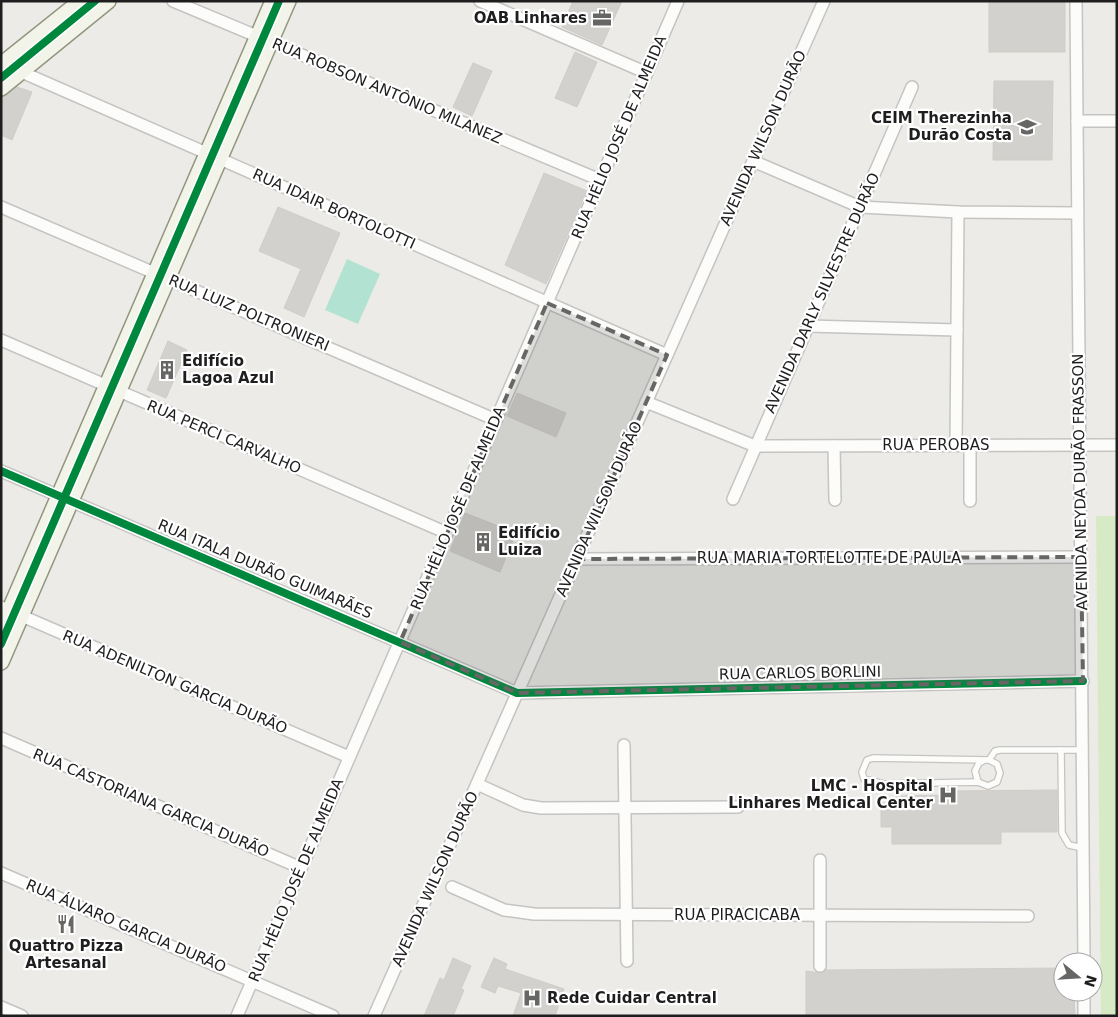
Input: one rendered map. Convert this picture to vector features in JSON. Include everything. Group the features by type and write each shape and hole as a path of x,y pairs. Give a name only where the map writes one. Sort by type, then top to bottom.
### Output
{"main road":[{"path":"2,64 81,1"},
{"path":"1,88 108,1"},
{"path":"264,39 273,1"},
{"path":"1,630 65,498 264,39 288,1"},
{"path":"1,662 11,611"}],"street":[{"name":"RUA ROBSON ANTÔNIO MILANEZ","path":"173,1 600,180"},
{"path":"480,1 647,74"},
{"name":"RUA HÉLIO JOSÉ DE ALMEIDA","path":"237,1016 678,1"},
{"name":"AVENIDA NEYDA DURÃO FRASSON","path":"1076,1 1079,445 1084,750 1084,952"},
{"name":"AVENIDA WILSON DURÃO","path":"374,1016 646,402 820,2"},
{"name":"RUA IDAIR BORTOLOTTI","path":"2,64 666,356"},
{"name":"AVENIDA DARLY SILVESTRE DURÃO","path":"733,499 912,87"},
{"path":"1077,121 1117,121"},
{"path":"752,161 860,207 958,212 1077,213"},
{"name":"RUA LUIZ POLTRONIERI","path":"1,207 496,420"},
{"path":"956,445 958,212"},
{"path":"808,326 957,330"},
{"name":"RUA PERCI CARVALHO","path":"1,340 447,533"},
{"path":"646,402 755,446"},
{"path":"970,445 970,501"},
{"name":"RUA PEROBAS","path":"755,446 1117,445"},
{"path":"834,446 835,500"},
{"name":"RUA ITALA DURÃO GUIMARÃES","path":"1,471 517,693"},
{"name":"RUA MARIA TORTELOTTE DE PAULA","path":"577,558 1081,557"},
{"name":"RUA ADENILTON GARCIA DURÃO","path":"11,611 349,757"},
{"name":"RUA CARLOS BORLINI","path":"517,693 1083,681"},
{"name":"RUA CASTORIANA GARCIA DURÃO","path":"1,738 302,868"},
{"path":"624,745 627,961"},
{"path":"477,784 522,805 542,808 738,807"},
{"path":"820,860 820,966"},
{"name":"RUA ÁLVARO GARCIA DURÃO","path":"1,872 333,1016"},
{"name":"RUA PIRACICABA","path":"452,887 504,910 534,914 1028,916"},
{"path":"1084,1002 1084,1016"},
{"path":"1,1007 22,1016"}],"lane":[{"path":"1061,750 1064,840 1069,845 1084,848"},
{"path":"978,782 975,771 979,763 986,761 995,751 1084,750"},
{"path":"872,758 986,761 997,764 1000,773 999,779 988,786 978,782 884,784 864,779 862,772 866,760 872,758"}],"highlighted area":[{"path":"547,303 667,355 577,559 1081,557 1083,681 517,693 400,642"}],"green space":[{"path":"347,259 380,274 358,324 325,310"},
{"path":"1096,516 1117,516 1117,1016 1101,1016 1101,1002 1103,1002 1103,952 1100,952"}],"building":[{"path":"573,1 622,1 602,45 562,27"},
{"path":"989,1 1065,1 1065,52 989,52"},
{"path":"575,52 597,62 577,107 555,98"},
{"path":"473,63 492,71 472,116 453,107"},
{"path":"994,81 1053,81 1052,160 993,160"},
{"path":"17,87 32,92 12,140 1,135 1,97"},
{"path":"544,173 587,191 546,284 505,265"},
{"path":"278,207 340,233 304,317 284,308 301,269 259,251"},
{"name":"Edifício Lagoa Azul","path":"168,341 187,350 166,398 147,390"},
{"path":"517,393 566,413 556,437 507,416"},
{"name":"Edifício Luiza","path":"465,513 516,533 500,572 450,551"},
{"path":"1057,790 1057,832 1001,832 1001,844 892,844 892,827 881,827 881,803 896,803 896,796 946,795 946,791"},
{"path":"453,958 471,966 461,989 464,990 453,1016 424,1016 440,978 444,980"},
{"path":"494,958 507,964 505,969 564,989 555,1016 513,1016 521,993 498,986 495,993 481,987"},
{"path":"1053,968 1053,1002 1074,1002 1075,1016 806,1016 806,971 820,973 826,970"}],"cycle path":[{"path":"1,78 95,1"},
{"path":"1,644 279,1"},
{"path":"1,471 517,693 1083,681"}],"place":[{"name":"OAB Linhares","path":"602,18"},
{"name":"CEIM Therezinha Durão Costa","path":"1027,127"},
{"name":"Edifício Lagoa Azul","path":"167,370"},
{"name":"Edifício Luiza","path":"483,542"},
{"name":"LMC - Hospital Linhares Medical Center","path":"948,795"},
{"name":"Quattro Pizza Artesanal","path":"66,924"},
{"name":"Rede Cuidar Central","path":"532,998"}]}
